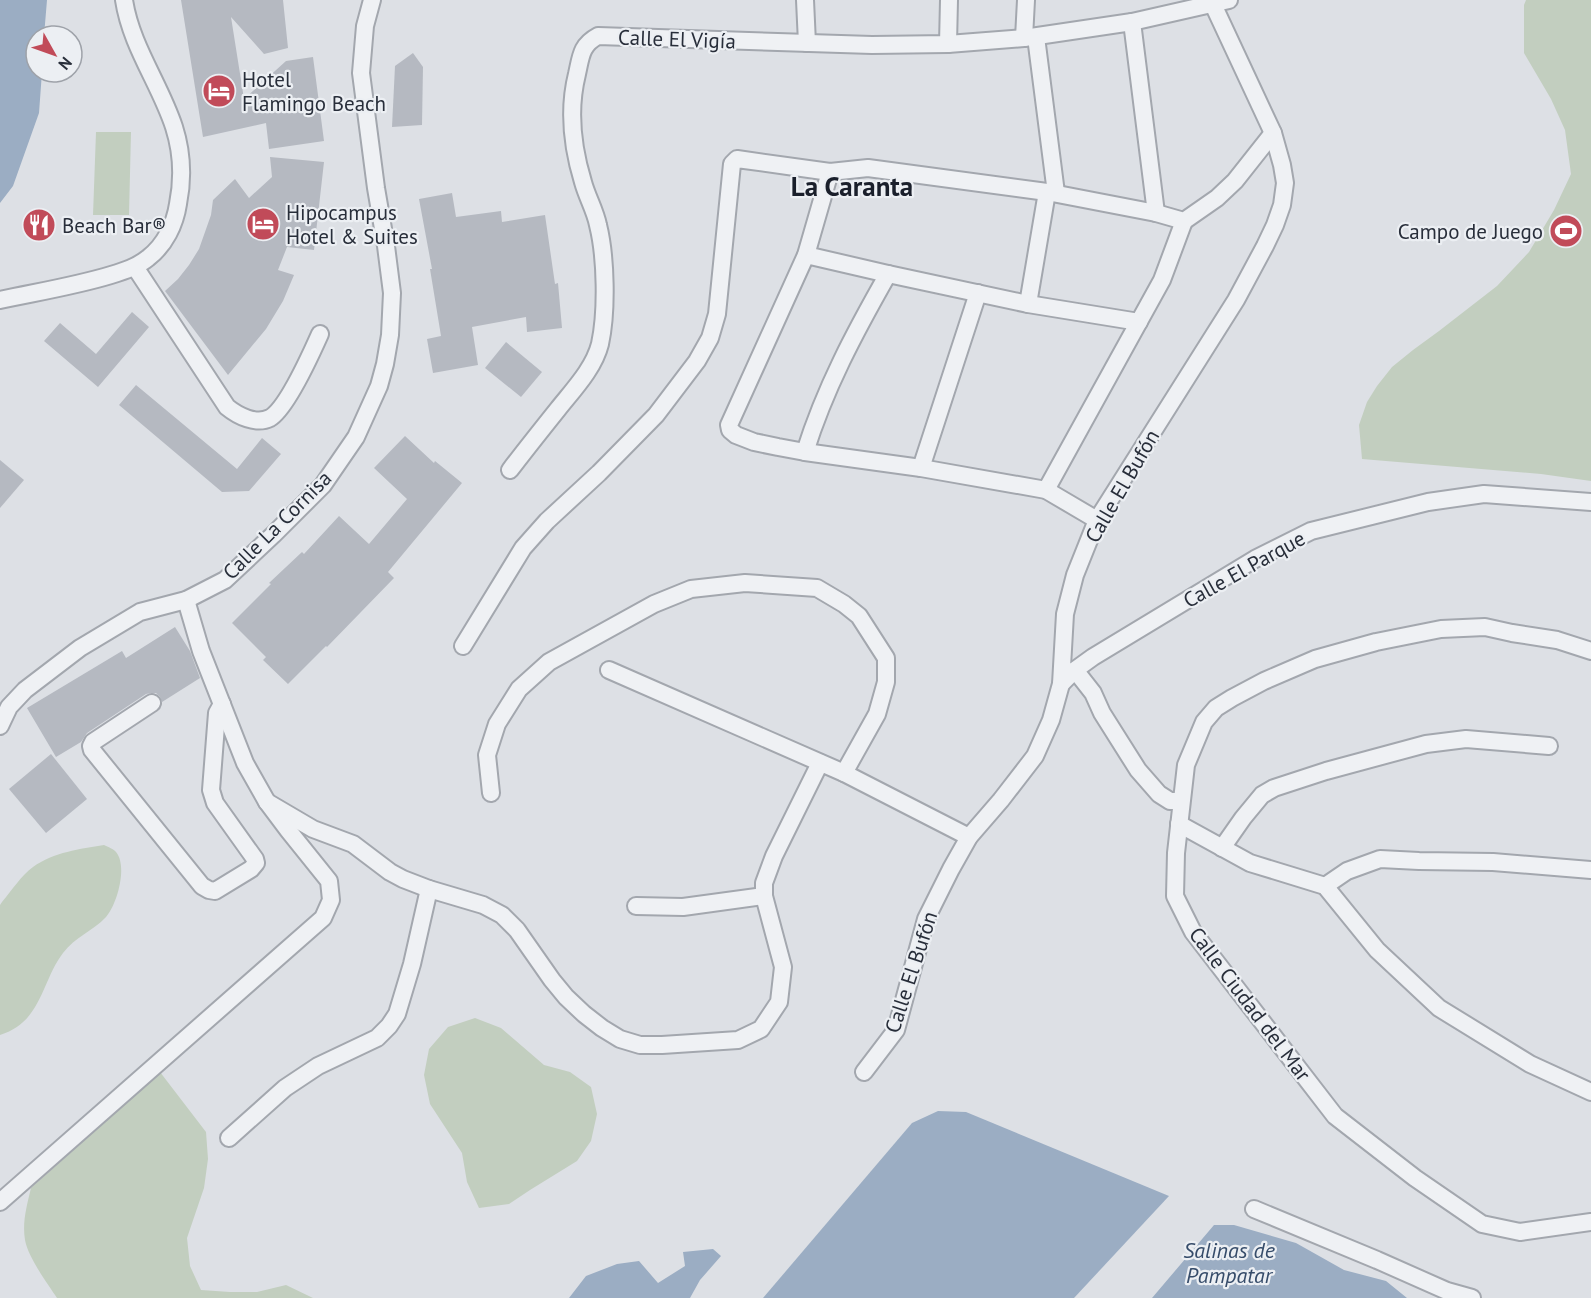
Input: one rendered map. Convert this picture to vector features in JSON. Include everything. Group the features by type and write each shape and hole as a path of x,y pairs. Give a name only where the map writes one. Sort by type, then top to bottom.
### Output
{"street":[{"path":"0,300 78,285 135,267 150,258 168,236 177,213 182,186 180,154 174,127 135,39 124,0"},
{"name":"Calle La Cornisa","path":"0,726 9,707 25,690 80,648 140,612 186,600 225,580 323,485 356,437 379,386 385,364 390,335 392,293 361,73 365,26 372,0"},
{"path":"805,0 807,43"},
{"path":"948,44 949,0"},
{"path":"1026,0 1051,192 1028,303"},
{"name":"Calle El Vigía","path":"510,470 587,372 601,337 604,319 603,260 598,225 583,182 573,137 571,115 573,88 581,54 588,42 598,36 872,45 948,44 1030,37 1132,22 1218,1"},
{"name":"Calle El Bufón","path":"864,1072 896,1030 926,919 942,886 969,837 1035,756 1052,720 1061,684 1065,614 1075,575 1097,520 1236,300 1275,225 1282,205 1285,183 1273,133 1218,1"},
{"path":"1132,22 1156,213"},
{"path":"1046,490 1162,280 1184,221 1217,198 1235,181 1273,133"},
{"path":"463,646 523,548 547,521 656,415 710,338 717,314 732,164 737,159 830,172 868,168 1051,192 1156,213 1184,221"},
{"path":"830,172 806,255 729,425 730,430 754,442 805,452 921,468 1046,490 1097,520"},
{"path":"806,255 978,293 1139,322"},
{"path":"135,267 227,407 242,417 258,420 270,418 278,410 300,376 320,334"},
{"path":"805,452 824,398 842,358 888,274"},
{"path":"921,468 978,293"},
{"name":"Calle El Parque","path":"1061,684 1093,657 1255,559 1311,531 1428,502 1484,494 1591,502"},
{"path":"491,793 487,755 497,724 519,688 549,662 654,604 691,589 745,583 817,588 844,604 858,616 886,658 886,681 877,714 844,773"},
{"path":"0,1202 323,918 331,900 329,881 267,802 245,763 201,651 186,600"},
{"name":"Calle Ciudad del Mar","path":"1591,651 1557,640 1485,627 1440,629 1376,642 1315,659 1232,698 1216,708 1204,722 1186,765 1179,824 1175,896 1193,932 1335,1116 1415,1178 1482,1224 1520,1232 1591,1222"},
{"path":"609,670 844,773 969,837"},
{"path":"1075,670 1092,693 1138,770 1159,795 1170,801 1181,801"},
{"path":"152,703 93,742 92,750 202,886 215,891 251,869 256,863 215,803 211,790 217,713 222,704"},
{"path":"1222,848 1262,795 1326,771 1426,744 1466,739 1550,746"},
{"path":"267,802 313,829 353,844 403,879 483,905 502,915 517,930 552,980 584,1014 620,1039 640,1045 738,1040 761,1029 779,1002 783,967 764,896 764,883 774,856 820,763"},
{"path":"1179,824 1250,863 1325,886 1377,950 1439,1008 1530,1064 1591,1092"},
{"path":"1325,886 1347,871 1380,859 1493,862 1591,870"},
{"path":"229,1138 293,1083 318,1066 377,1038 389,1026 397,1014 412,964 429,889"},
{"path":"636,906 683,907 764,896"},
{"path":"1254,1209 1447,1291 1472,1298"}],"green space":[{"name":"Campo de Juego","path":"1526,0 1591,0 1591,481 1541,474 1362,459 1359,425 1367,402 1377,386 1392,367 1497,286 1529,252 1554,210 1571,174 1565,130 1551,99 1524,53 1524,5"},
{"path":"96,132 131,132 129,215 93,215"},
{"path":"104,845 116,852 121,866 120,885 114,904 101,922 63,953 33,1011 14,1029 0,1035 0,905 24,875 41,862 67,852"},
{"path":"475,1018 501,1028 544,1065 570,1072 591,1087 597,1114 591,1141 577,1161 509,1204 479,1208 467,1182 462,1153 430,1104 424,1075 429,1049 448,1027"},
{"path":"160,1072 206,1132 208,1159 204,1188 187,1238 190,1266 201,1290 257,1292 286,1285 313,1298 57,1298 43,1278 27,1247 24,1233 31,1188"}],"water":[{"path":"0,0 47,0 45,24 24,24 24,84 41,84 39,113 13,186 0,203"},
{"path":"938,1111 966,1112 1169,1196 1074,1298 763,1298 912,1123"},
{"name":"Salinas de Pampatar","path":"1214,1225 1234,1225 1296,1243 1344,1270 1386,1281 1407,1298 1152,1298"},
{"path":"713,1249 721,1256 700,1280 690,1298 569,1298 586,1276 617,1264 639,1261 658,1283 685,1266 683,1252"}],"building":[{"name":"Hotel Flamingo Beach","path":"181,0 283,0 288,48 264,54 231,17 244,99 286,61 313,57 324,141 269,149 266,123 203,137"},
{"path":"413,53 423,67 422,125 392,127 395,66"},
{"name":"Hipocampus Hotel & Suites","path":"270,157 324,162 314,250 287,247 278,270 294,275 283,301 266,329 228,375 165,291 178,279 199,249 211,215 213,200 235,179 249,198 272,177"},
{"path":"452,193 456,217 501,211 502,222 545,215 555,284 558,283 562,328 527,332 526,317 472,327 478,365 433,373 427,339 441,336 419,199"},
{"path":"132,312 149,327 98,387 44,341 60,323 96,354"},
{"path":"506,342 542,372 521,397 485,368"},
{"path":"136,385 237,469 262,438 281,454 249,491 222,492 119,405"},
{"path":"405,436 434,463 435,461 462,483 388,572 394,578 288,684 263,660 266,657 232,623 271,584 269,583 302,552 304,554 339,516 369,544 407,499 374,468"},
{"path":"0,460 24,480 0,508"},
{"path":"175,627 190,651 200,678 162,702 156,693 146,694 87,733 81,742 56,757 27,708 122,651 126,658"},
{"path":"51,754 87,799 46,833 9,789"}],"place":[{"name":"Hotel Flamingo Beach","path":"219,91"},
{"name":"Hipocampus Hotel & Suites","path":"263,224"},
{"name":"Beach Bar®","path":"39,225"},
{"name":"Campo de Juego","path":"1566,231"}],"district":[{"name":"La Caranta","path":"852,186"}]}
